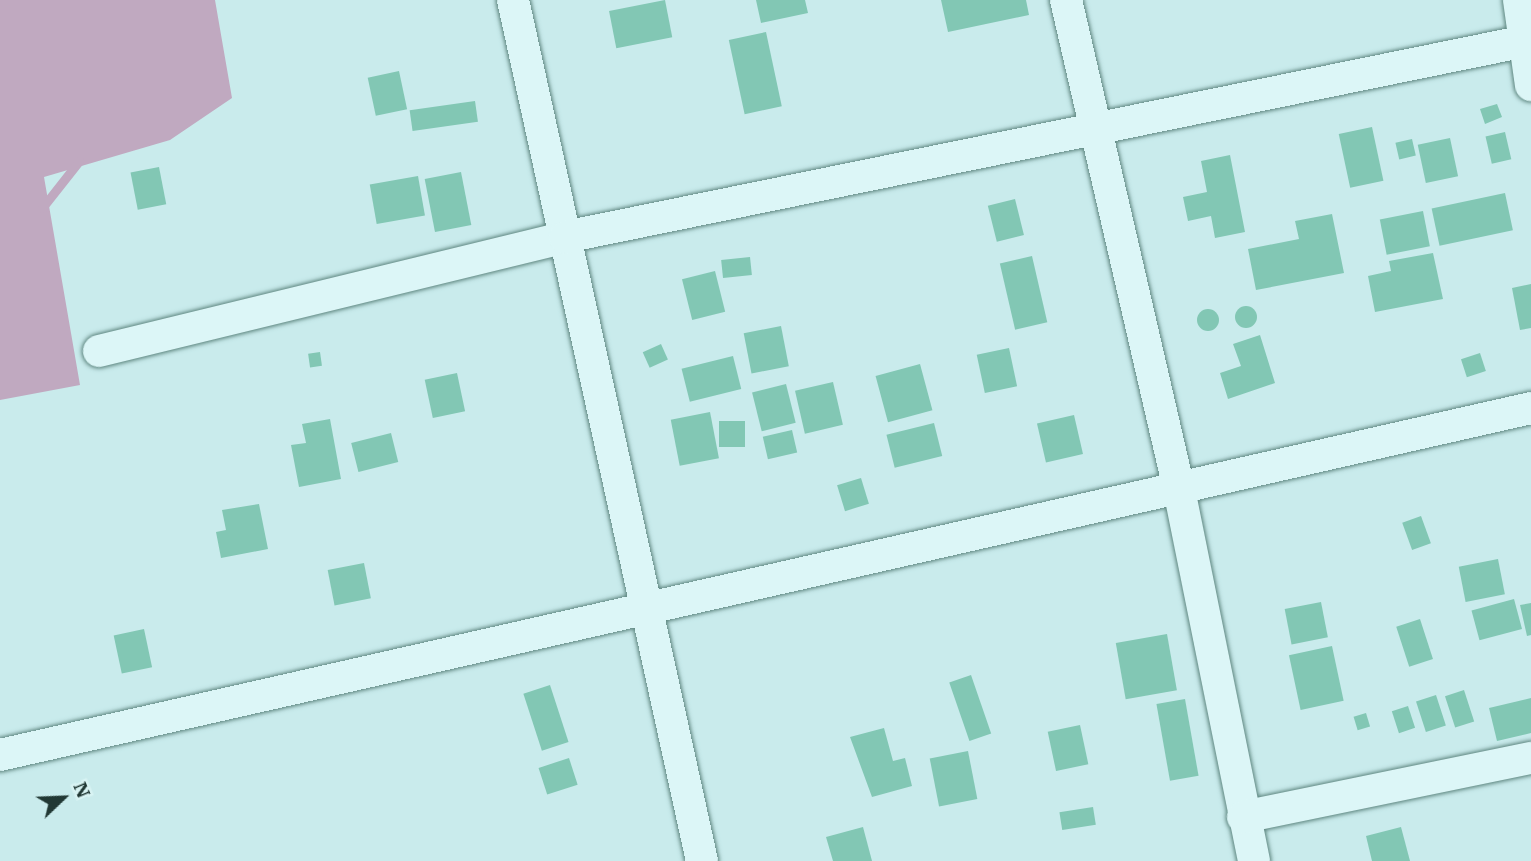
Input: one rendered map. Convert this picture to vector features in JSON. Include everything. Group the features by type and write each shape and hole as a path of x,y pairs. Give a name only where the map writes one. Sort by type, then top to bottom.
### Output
{"street":[{"path":"513,0 702,861"},
{"path":"1066,0 1179,489 1254,861"},
{"path":"1519,0 1527,41 1531,85"},
{"path":"99,351 565,237 1096,126 1527,41"},
{"path":"0,755 646,611 1531,408"},
{"path":"1243,817 1531,758"}],"shaded area":[{"path":"0,0 215,0 232,98 170,140 44,177 80,385 0,400"}],"building":[{"path":"665,0 672,37 616,48 609,11"},
{"path":"756,0 805,0 808,13 761,23"},
{"path":"941,0 1026,0 1029,15 948,32"},
{"path":"766,32 782,106 745,114 729,40"},
{"path":"399,71 407,109 376,116 368,78"},
{"path":"475,101 478,122 413,131 410,110"},
{"path":"1497,104 1502,117 1485,124 1480,109"},
{"path":"1372,127 1383,181 1350,188 1339,134"},
{"path":"1505,132 1511,159 1492,164 1486,136"},
{"path":"1450,138 1458,176 1426,183 1418,145"},
{"path":"1412,139 1416,156 1399,159 1395,143"},
{"path":"1230,155 1245,232 1215,238 1211,216 1188,221 1183,197 1207,192 1201,161"},
{"path":"159,167 166,204 138,210 131,173"},
{"path":"461,172 471,225 435,232 425,179"},
{"path":"418,176 425,215 377,224 370,185"},
{"path":"1505,193 1513,230 1440,246 1432,209"},
{"path":"1015,199 1024,235 997,242 988,206"},
{"path":"1423,211 1430,246 1387,255 1380,219"},
{"path":"1332,214 1344,273 1256,290 1248,249 1299,239 1295,221"},
{"path":"1433,253 1443,299 1375,312 1368,276 1391,271 1389,261"},
{"path":"1032,256 1047,322 1015,330 1000,263"},
{"path":"750,257 752,275 723,278 721,260"},
{"path":"715,271 725,312 692,320 682,279"},
{"path":"1531,284 1531,328 1520,330 1512,288"},
{"path":"1246,306 1254,309 1257,317 1254,325 1246,328 1238,325 1235,317 1238,309"},
{"path":"1208,309 1216,312 1219,320 1216,328 1208,331 1200,328 1197,320 1200,312"},
{"path":"781,326 789,366 752,373 744,333"},
{"path":"1260,335 1275,383 1228,399 1220,373 1241,366 1233,344"},
{"path":"661,344 668,360 650,368 643,352"},
{"path":"1009,348 1017,386 985,393 977,355"},
{"path":"320,352 322,366 310,368 308,354"},
{"path":"1480,353 1486,371 1467,377 1461,359"},
{"path":"733,356 741,389 690,402 682,369"},
{"path":"920,364 932,410 888,422 876,376"},
{"path":"457,373 465,411 433,418 425,380"},
{"path":"833,382 843,425 805,434 795,391"},
{"path":"786,384 796,423 762,431 752,392"},
{"path":"710,412 719,458 680,466 671,420"},
{"path":"1074,415 1083,454 1046,463 1037,424"},
{"path":"330,419 341,479 299,487 291,445 306,443 302,424"},
{"path":"719,421 745,421 745,447 719,447"},
{"path":"934,423 942,456 895,468 886,435"},
{"path":"792,430 797,452 768,459 763,437"},
{"path":"391,433 398,462 358,472 351,443"},
{"path":"861,478 869,504 845,511 837,485"},
{"path":"259,504 268,549 221,558 216,532 226,530 222,510"},
{"path":"1421,516 1431,543 1412,550 1402,523"},
{"path":"1498,559 1505,594 1466,602 1459,567"},
{"path":"364,563 371,598 335,605 328,570"},
{"path":"1514,599 1522,629 1480,640 1471,610"},
{"path":"1321,602 1328,637 1292,644 1285,609"},
{"path":"1531,603 1531,635 1527,636 1520,605"},
{"path":"1420,619 1433,659 1409,667 1396,627"},
{"path":"144,629 152,667 122,674 114,635"},
{"path":"1167,634 1177,690 1126,699 1116,643"},
{"path":"1332,646 1344,701 1301,710 1289,655"},
{"path":"971,675 991,734 969,741 949,682"},
{"path":"550,685 569,742 542,751 523,694"},
{"path":"1464,690 1474,721 1455,728 1445,696"},
{"path":"1436,695 1446,725 1426,732 1416,701"},
{"path":"1531,698 1531,733 1497,741 1489,708"},
{"path":"1185,699 1199,776 1170,781 1156,704"},
{"path":"1408,706 1415,728 1399,733 1392,711"},
{"path":"1366,713 1370,726 1358,730 1354,717"},
{"path":"1080,725 1088,764 1056,771 1048,732"},
{"path":"884,728 893,761 905,758 912,786 872,797 850,737"},
{"path":"968,751 977,799 939,807 930,758"},
{"path":"569,758 578,785 547,795 539,768"},
{"path":"1093,807 1096,825 1062,830 1059,812"},
{"path":"863,827 872,861 833,861 826,837"},
{"path":"1401,827 1410,861 1372,861 1366,836"}],"waterway":[{"path":"42,208 79,161"}]}
